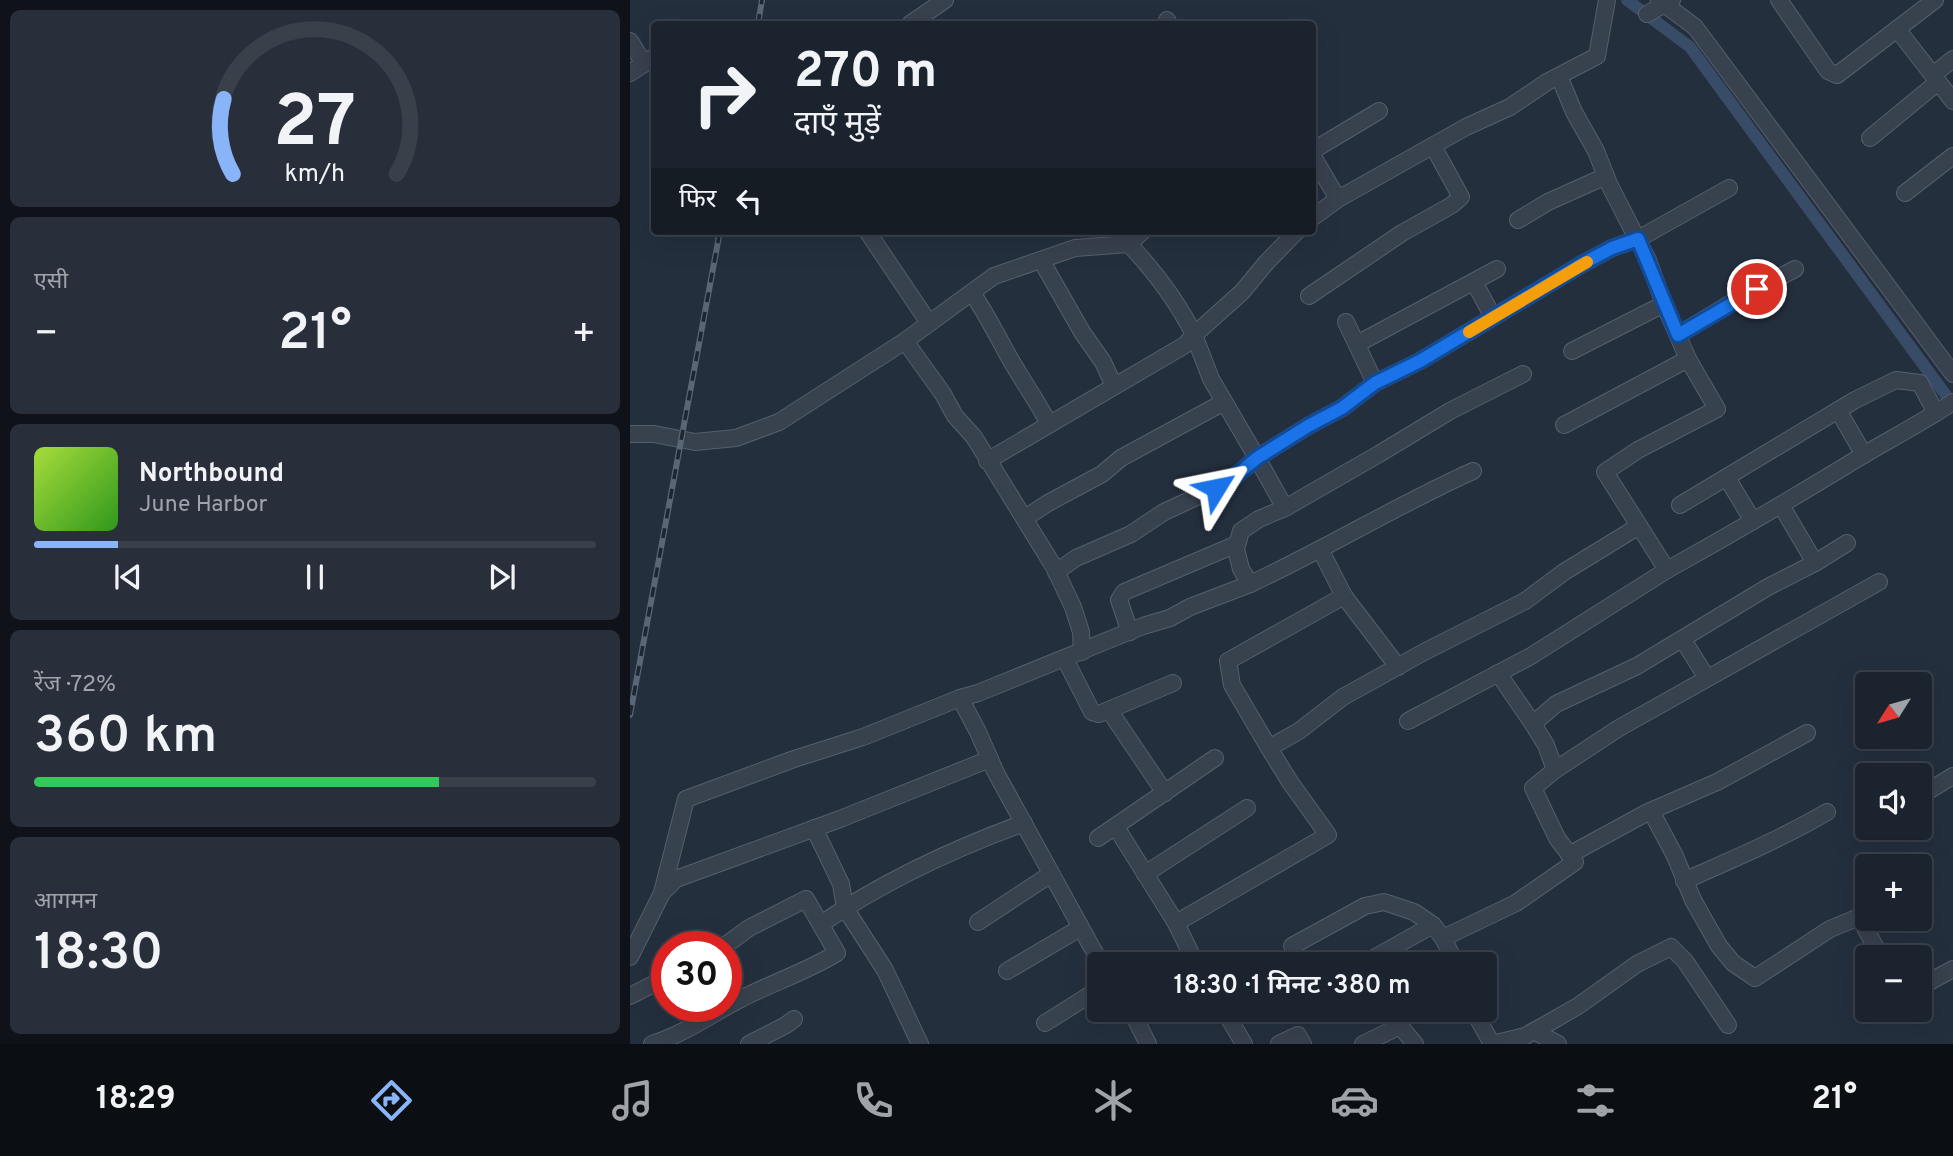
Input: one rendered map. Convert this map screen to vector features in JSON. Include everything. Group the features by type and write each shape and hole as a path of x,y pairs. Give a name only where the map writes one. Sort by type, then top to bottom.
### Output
{"street":[{"path":"914,21 945,0"},
{"path":"1779,0 1828,71 1837,75 1935,0"},
{"path":"1316,215 1338,199 1466,127 1510,107 1597,56 1607,1"},
{"path":"1647,14 1665,1 1695,27 1953,374"},
{"path":"1896,29 1953,101"},
{"path":"630,41 649,60 630,73"},
{"path":"1870,138 1953,59"},
{"path":"1559,76 1574,112 1638,239 1688,359 1717,409 1638,450 1605,472 1667,570"},
{"path":"1316,150 1379,111"},
{"path":"1309,296 1461,197 1433,146"},
{"path":"1906,193 1953,156"},
{"path":"1316,160 1338,199"},
{"path":"1518,220 1548,202 1606,176"},
{"path":"1056,572 1076,558 1131,534 1164,512 1225,483 1257,458 1342,408 1375,383 1420,361 1612,248 1638,239 1729,188"},
{"path":"870,235 929,323"},
{"path":"630,434 654,434 695,442 736,438 779,422 905,341 993,276 1075,248 1129,244 1139,235"},
{"path":"987,461 1185,345 1242,292 1293,235"},
{"path":"1129,244 1157,274 1184,314 1211,379 1285,508"},
{"path":"1041,260 1082,332 1103,362 1114,386"},
{"path":"1357,344 1497,270"},
{"path":"1678,335 1738,299 1795,270"},
{"path":"1474,282 1493,317"},
{"path":"972,293 991,321 1049,424"},
{"path":"1572,351 1664,304"},
{"path":"1346,322 1375,383"},
{"path":"905,341 943,394 955,416 974,437 1056,572 1081,632 1082,652"},
{"path":"1564,425 1688,359"},
{"path":"1250,584 1241,569 1236,549 1241,531 1450,411 1523,374"},
{"path":"1408,721 1531,656 1667,570 1782,505 1943,408 1920,383 1896,380 1838,410 1680,505"},
{"path":"1025,518 1102,474 1121,458 1224,402"},
{"path":"1838,410 1864,455"},
{"path":"630,957 662,893 686,799 863,737 960,698 978,694 1170,618 1190,607 1250,584 1420,494 1473,471"},
{"path":"1727,478 1753,521"},
{"path":"1782,505 1815,563"},
{"path":"1269,748 1299,731 1343,698 1525,601 1564,572 1639,526"},
{"path":"1533,724 1556,704 1637,666 1847,543"},
{"path":"1130,632 1119,600 1124,592 1237,544"},
{"path":"1320,549 1344,596 1398,667"},
{"path":"1391,952 1516,903 1575,862 1557,838 1533,788 1555,770 1619,728 1879,582"},
{"path":"1176,923 1328,835 1290,782 1232,685 1228,661 1344,596"},
{"path":"1683,640 1707,678"},
{"path":"1065,659 1092,712 1109,710 1173,683"},
{"path":"1498,673 1546,745 1555,770"},
{"path":"960,698 1094,952"},
{"path":"1109,710 1165,793"},
{"path":"1569,855 1651,810 1717,782 1807,733"},
{"path":"1098,838 1215,758"},
{"path":"662,893 676,879 990,759"},
{"path":"1932,789 1953,776"},
{"path":"1145,874 1247,808"},
{"path":"1651,810 1675,856 1684,881 1719,946 1733,963 1755,978 1830,929 1859,917 1874,945"},
{"path":"1684,881 1762,848 1784,833 1827,812"},
{"path":"821,924 894,879 967,844 1024,823"},
{"path":"1116,827 1176,923 1190,952"},
{"path":"814,828 841,884 845,908 886,970 920,1044"},
{"path":"978,922 1051,874"},
{"path":"652,1044 706,1020 780,980 820,964 837,953 806,899 742,933"},
{"path":"1292,946 1365,906 1384,902 1414,912 1438,932 1449,952"},
{"path":"1007,971 1080,928"},
{"path":"1480,1022 1492,1044 1525,1036 1578,1006 1637,964 1671,947 1685,961 1728,1025"},
{"path":"1932,980 1953,969"},
{"path":"630,996 651,985"},
{"path":"1045,1023 1087,997"},
{"path":"748,1044 794,1019"},
{"path":"1136,1022 1144,1043"},
{"path":"1231,1022 1244,1044"},
{"path":"1363,1044 1400,1026 1415,1044"},
{"path":"1534,1031 1558,1044"},
{"path":"1279,1044 1298,1035 1303,1044"}],"waterway":[{"path":"1627,0 1690,47 1953,405"}],"railway":[{"path":"758,21 762,0"},
{"path":"630,715 719,235"}],"slow traffic":[{"path":"1469,332 1587,262"}],"route":[{"path":"1216,488 1257,458 1342,408 1375,383 1420,361 1612,248 1638,239 1678,335 1757,289"}]}
